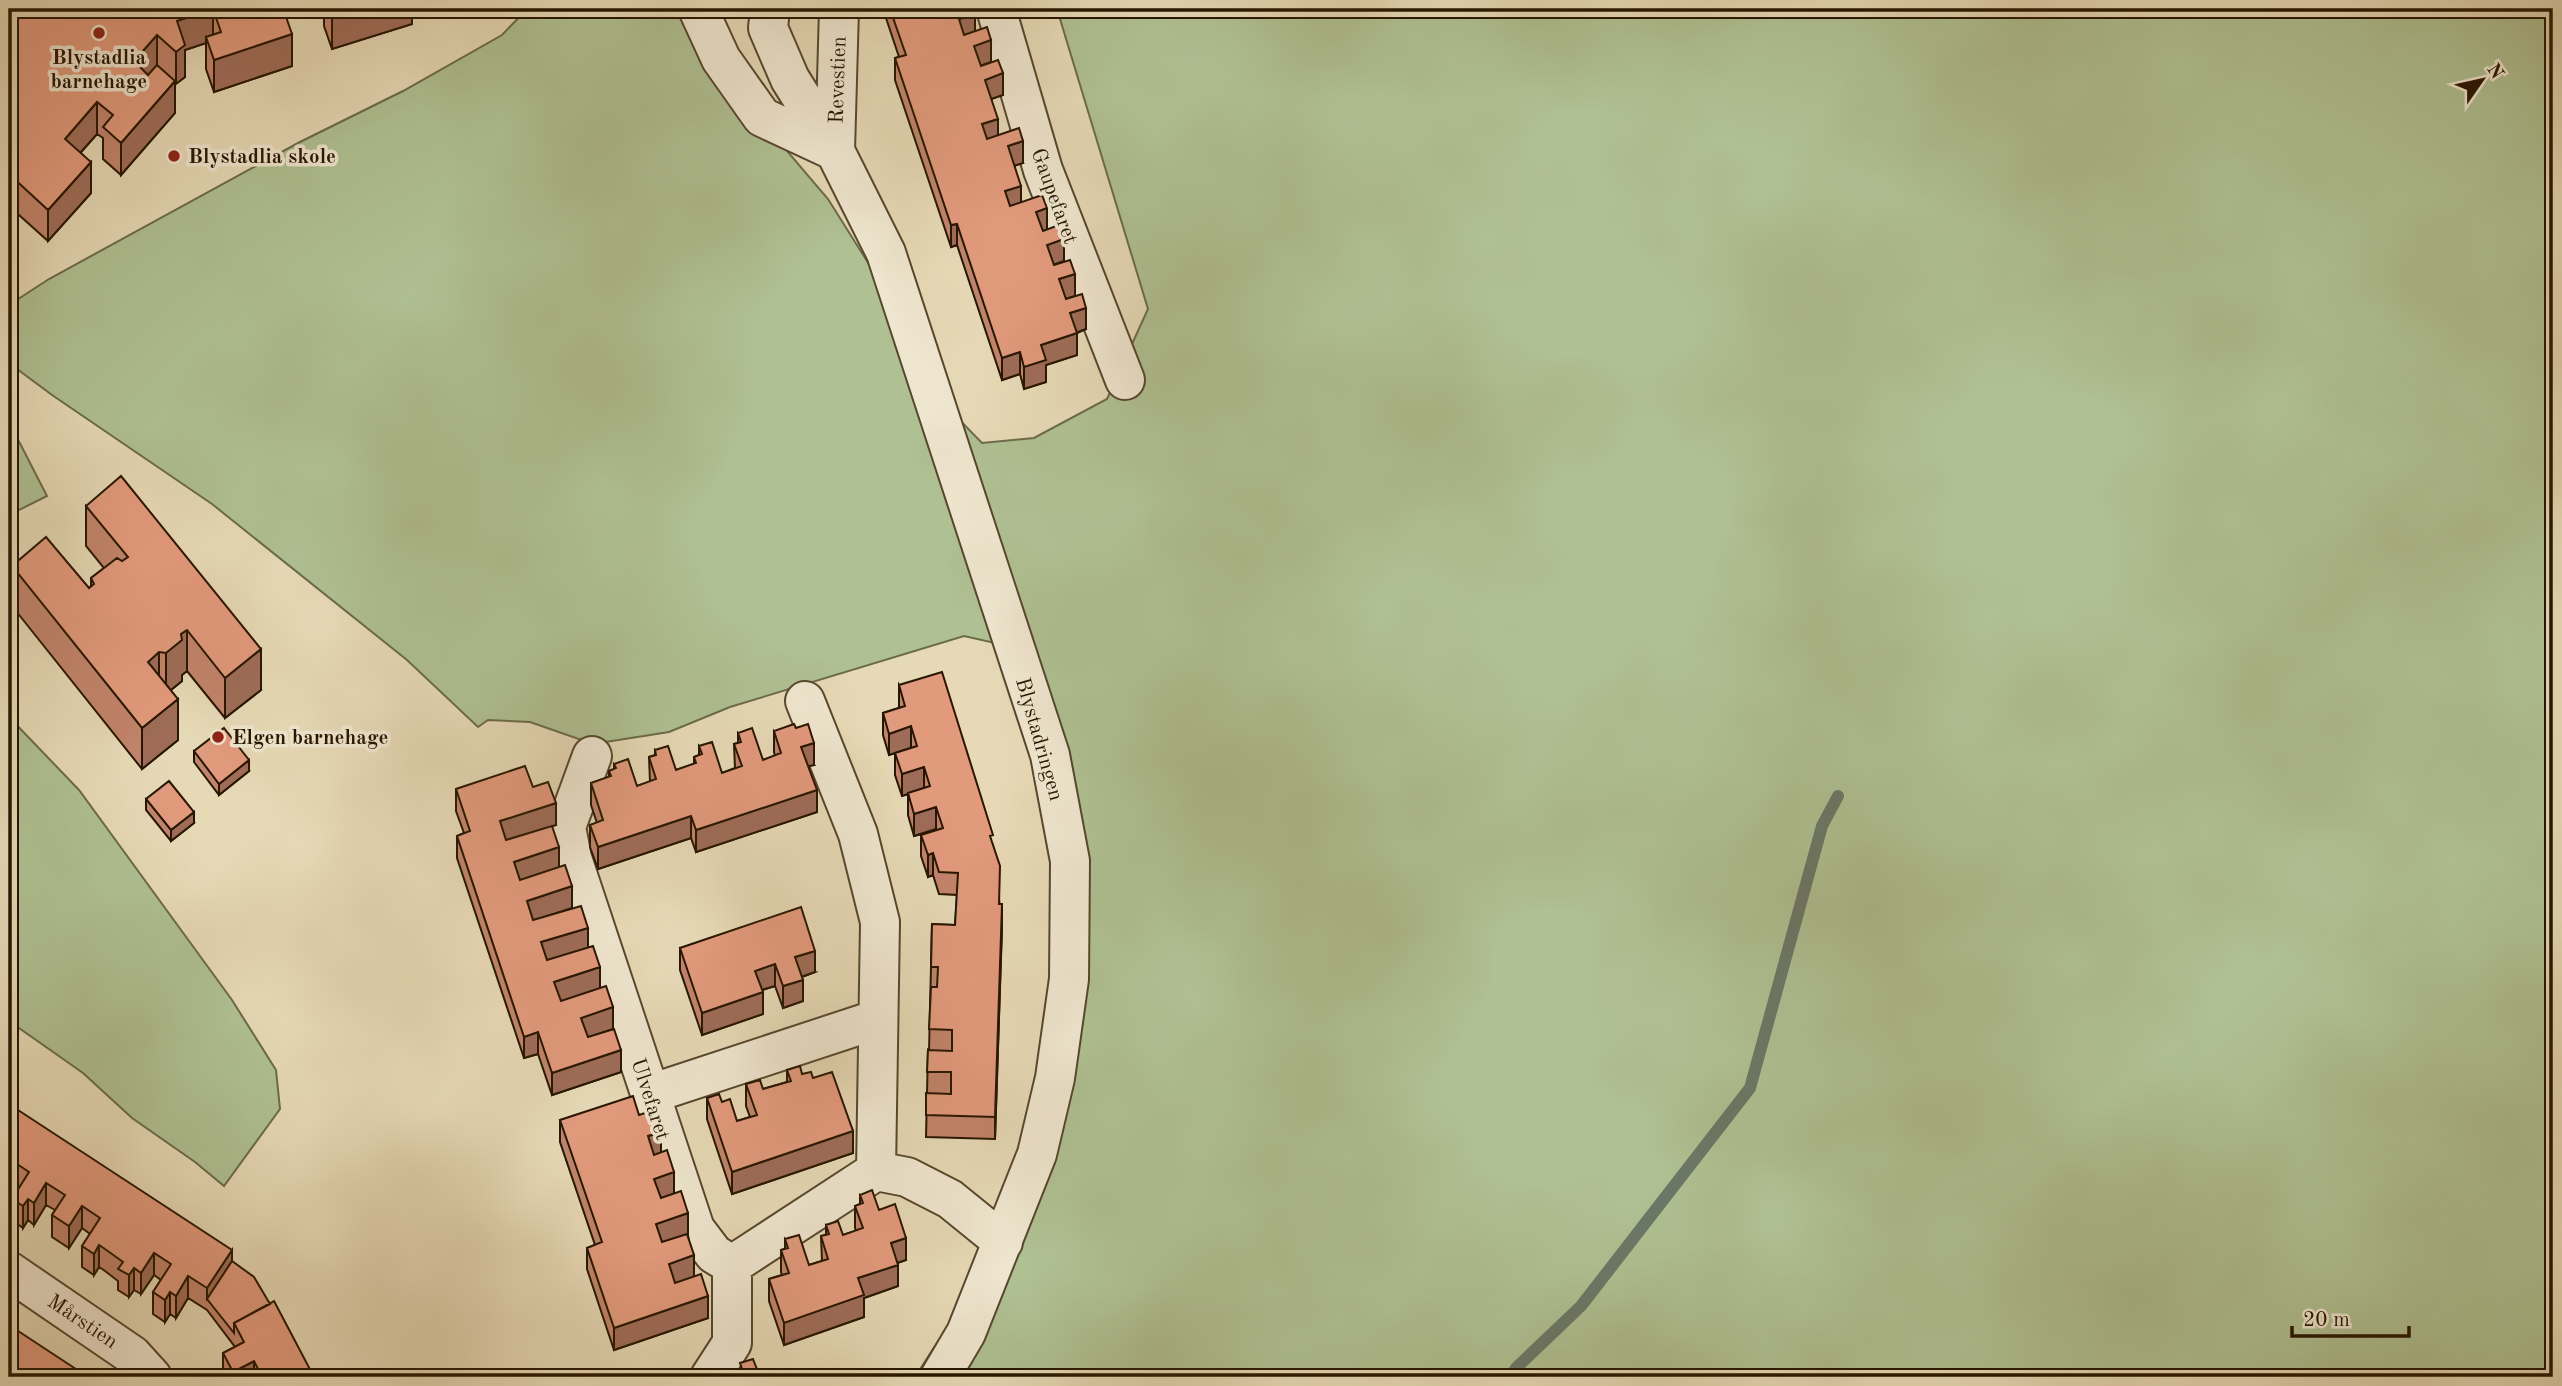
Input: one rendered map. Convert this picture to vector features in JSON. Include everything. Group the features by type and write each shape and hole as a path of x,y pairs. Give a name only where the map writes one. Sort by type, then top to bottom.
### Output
{"street":[{"path":"698,9 721,59 762,117 835,151"},
{"name":"Blystadringen","path":"770,9 768,28 790,79 835,151 886,253 972,560 1050,755 1070,861 1069,979 1055,1078 1037,1154 966,1333 940,1377"},
{"name":"Revestien","path":"835,151 839,9"},
{"name":"Gaupefaret","path":"996,9 1043,170 1125,380"},
{"path":"805,701 858,834 880,922 876,1171"},
{"name":"Ulvefaret","path":"593,756 566,827 572,858 695,1229 714,1254 732,1265"},
{"path":"650,1094 878,1019"},
{"path":"710,1377 732,1343 732,1265 876,1171 907,1177 950,1199 1003,1242"},
{"name":"Mårstien","path":"9,1271 132,1355 152,1377"}],"green space":[{"path":"527,9 691,9 770,131 828,199 872,269 940,400 982,443 1034,438 1107,399 1148,309 1057,9 2553,9 2553,1377 915,1377 975,1284 1086,963 1089,857 1013,647 964,636 730,707 669,732 593,744 530,722 488,720 478,727 407,660 212,504 9,363 9,305 49,279 298,143 403,91 502,35"},
{"path":"9,422 47,496 9,515"},
{"path":"9,717 79,790 232,1000 276,1070 280,1109 224,1186 132,1118 83,1073 9,1021"}],"building":[{"path":"9,9 213,9 177,21 185,45 176,52 157,35 134,61 148,75 157,65 175,81 121,143 103,127 113,115 97,102 65,139 91,162 48,210 9,174"},
{"path":"213,9 268,9 270,16 284,11 292,34 214,60 206,37 221,32"},
{"path":"329,9 359,9 332,17"},
{"path":"890,9 973,9 975,14 959,19 964,35 987,27 991,40 974,46 981,66 998,60 1003,73 985,80 998,119 982,124 987,139 1019,128 1023,141 1008,146 1021,186 1005,191 1010,206 1042,195 1047,208 1036,212 1043,231 1059,225 1064,239 1047,245 1054,265 1070,260 1075,274 1059,279 1066,299 1082,294 1086,308 1070,313 1077,333 1041,345 1046,360 1024,367 1020,352 1002,358 957,224 951,225 895,58 906,55"},
{"path":"121,476 261,649 225,678 187,630 181,634 182,640 166,653 159,652 148,662 178,699 142,728 12,566 46,537 89,588 94,584 91,578 117,558 122,561 128,557 86,506"},
{"path":"942,672 993,835 990,836 1000,866 999,904 1002,904 995,1117 926,1115 926,1093 951,1094 951,1072 927,1072 928,1050 952,1051 952,1030 929,1029 931,987 937,987 938,967 931,967 932,924 955,925 958,873 939,872 933,853 928,855 921,835 943,828 936,807 914,814 908,793 930,786 924,767 902,774 895,753 917,746 911,726 889,734 883,713 905,706 899,685"},
{"path":"794,724 796,728 808,724 814,743 801,747 817,790 696,830 691,816 598,847 590,825 603,820 591,783 611,776 609,771 616,768 614,764 628,759 637,786 656,779 649,757 656,755 655,750 668,746 676,770 696,763 694,757 702,754 699,746 712,742 722,773 742,766 734,744 741,742 738,733 752,728 763,760 781,753 774,731"},
{"path":"224,728 249,760 219,784 194,751"},
{"path":"525,766 533,787 548,782 556,803 500,821 506,840 552,826 559,847 514,862 520,880 565,865 572,886 527,901 533,920 581,906 588,928 541,942 547,960 593,946 600,967 554,982 561,1001 606,986 613,1007 581,1018 588,1037 614,1029 621,1050 552,1073 538,1032 524,1037 457,836 470,831 456,789"},
{"path":"169,781 194,812 171,830 146,799"},
{"path":"801,907 815,951 795,957 803,980 783,986 775,964 755,971 763,992 702,1013 680,948"},
{"path":"800,1066 802,1074 811,1072 813,1078 832,1072 853,1131 732,1172 707,1098 719,1094 722,1102 730,1099 737,1121 757,1115 746,1084 760,1080 763,1089 791,1081 787,1070"},
{"path":"633,1096 639,1115 654,1110 661,1132 648,1136 654,1155 667,1150 674,1172 654,1179 661,1198 681,1191 688,1213 656,1224 662,1242 687,1234 694,1255 669,1264 675,1283 701,1274 708,1296 614,1328 587,1248 602,1242 560,1120"},
{"path":"18,1110 232,1250 207,1288 188,1276 176,1296 170,1292 165,1300 153,1292 171,1264 154,1253 141,1273 134,1268 129,1275 118,1269 123,1262 99,1245 94,1254 82,1246 100,1218 82,1206 69,1226 52,1215 65,1195 46,1183 34,1203 28,1199 23,1206 12,1199 29,1172 11,1160 9,1162 9,1124"},
{"path":"872,1190 879,1210 895,1204 906,1238 891,1243 898,1265 858,1278 864,1295 784,1323 769,1279 789,1273 781,1250 788,1248 785,1239 799,1235 809,1265 828,1259 821,1236 829,1234 826,1225 838,1221 843,1235 863,1228 855,1206 863,1203 860,1195"},
{"path":"232,1261 254,1277 270,1304 234,1323 234,1333 207,1299"},
{"path":"274,1301 314,1377 262,1377 254,1361 233,1372 223,1353 244,1342 234,1323"},
{"path":"9,1325 88,1377 9,1377"},
{"path":"753,1359 760,1377 737,1377 736,1375 743,1372 740,1363"}],"waterway":[{"path":"1511,1377 1516,1368 1581,1306 1750,1088 1822,826 1838,796"}],"place":[{"name":"Blystadlia barnehage","path":"99,33"},
{"name":"Blystadlia skole","path":"174,156"},
{"name":"Elgen barnehage","path":"218,737"}]}
